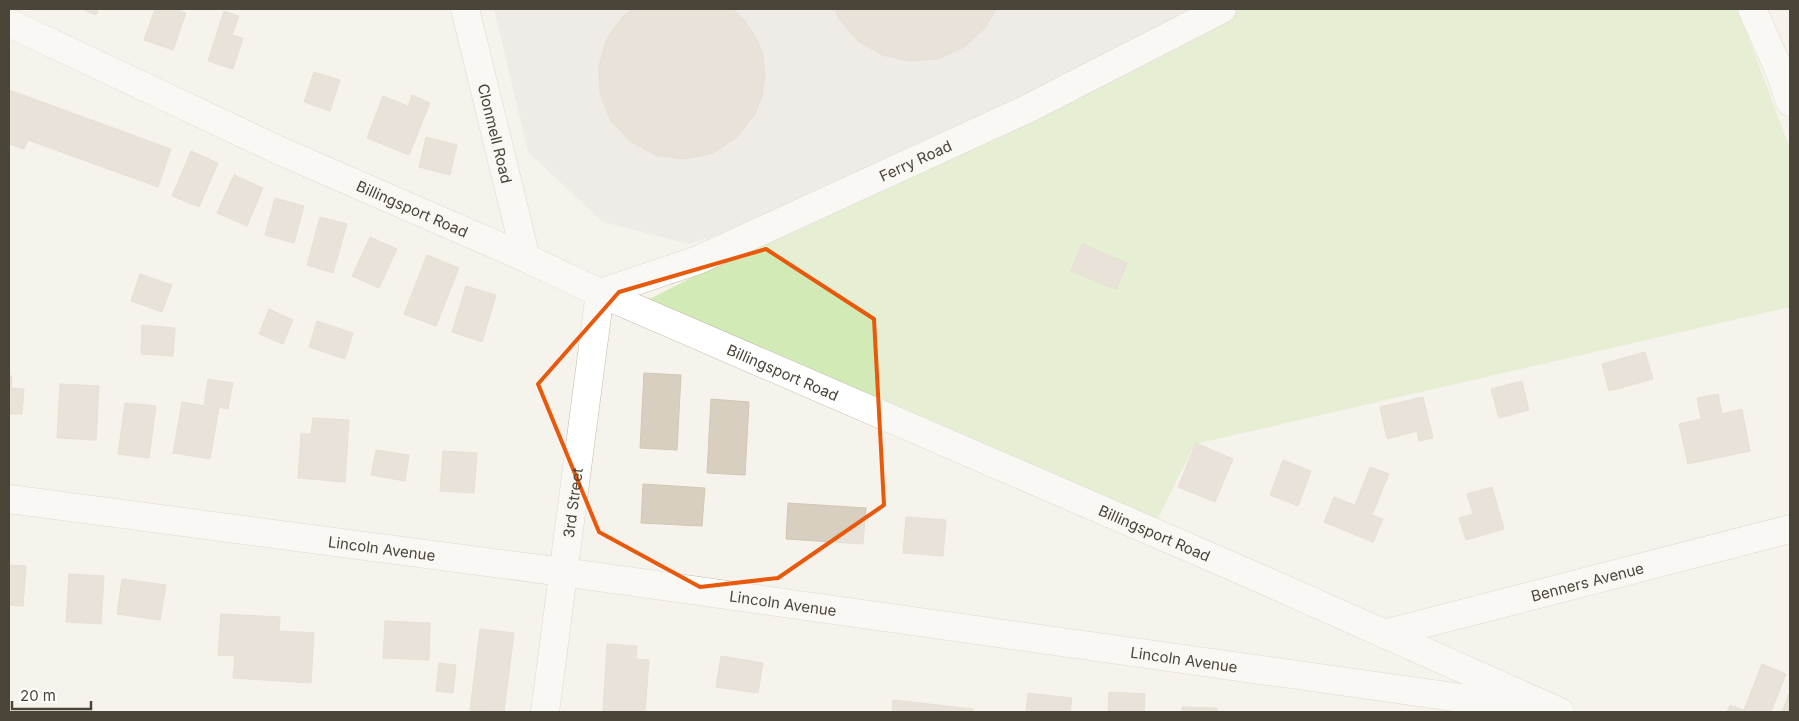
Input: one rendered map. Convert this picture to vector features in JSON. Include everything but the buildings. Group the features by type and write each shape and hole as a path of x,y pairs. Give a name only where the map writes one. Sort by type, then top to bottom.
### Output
{"street":[{"name":"Clonmell Road","path":"465,9 526,258"},
{"name":"Ferry Road","path":"600,293 707,256 1027,109 1222,9"},
{"path":"1752,9 1780,72 1790,102"},
{"name":"Billingsport Road","path":"13,19 276,149 526,258 600,293 1250,574 1558,712"},
{"name":"3rd Street","path":"545,712 600,293"},
{"name":"Lincoln Avenue","path":"9,499 563,572 1558,712"},
{"name":"Benners Avenue","path":"1384,634 1790,529"}],"highlighted area":[{"path":"766,249 874,319 884,505 778,578 700,587 599,532 538,384 619,292"}],"shaded area":[{"path":"494,9 1242,9 867,188 689,244 603,222 528,152"}],"green space":[{"path":"1242,9 1738,9 1790,149 1790,307 1195,444 1152,530 638,305 867,188"}]}
